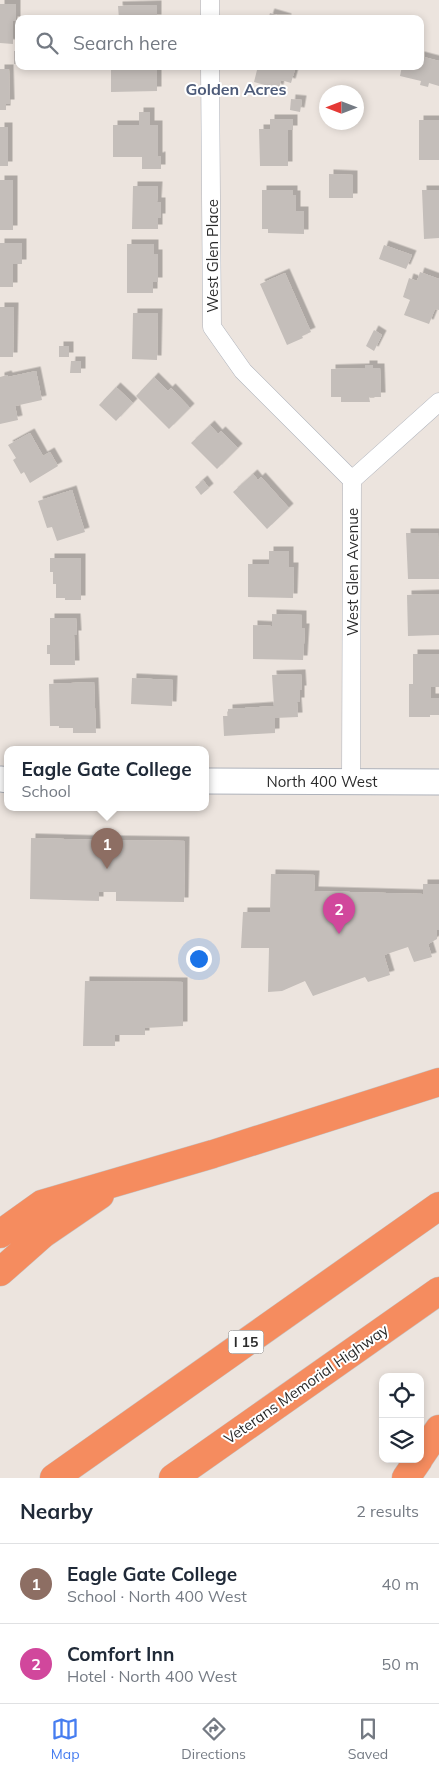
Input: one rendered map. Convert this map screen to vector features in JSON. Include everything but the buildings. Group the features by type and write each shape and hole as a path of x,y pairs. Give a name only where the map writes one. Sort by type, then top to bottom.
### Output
{"highway":[{"path":"0,1234 42,1204 118,1183 439,1082"},
{"path":"0,1272 43,1234 118,1183"},
{"name":"I 15","path":"54,1478 439,1206"},
{"name":"Veterans Memorial Highway","path":"173,1478 439,1290"},
{"path":"424,1451 439,1429"},
{"path":"406,1478 416,1463"}],"street":[{"path":"210,0 210,15"},
{"name":"West Glen Place","path":"210,70 212,327 243,371 352,480"},
{"path":"352,480 439,402"},
{"name":"West Glen Avenue","path":"350,782 352,480"},
{"name":"North 400 West","path":"209,781 439,782"}],"place":[{"name":"Eagle Gate College","path":"107,869"},
{"name":"Comfort Inn","path":"339,934"}],"district":[{"name":"Golden Acres","path":"236,89"}]}
